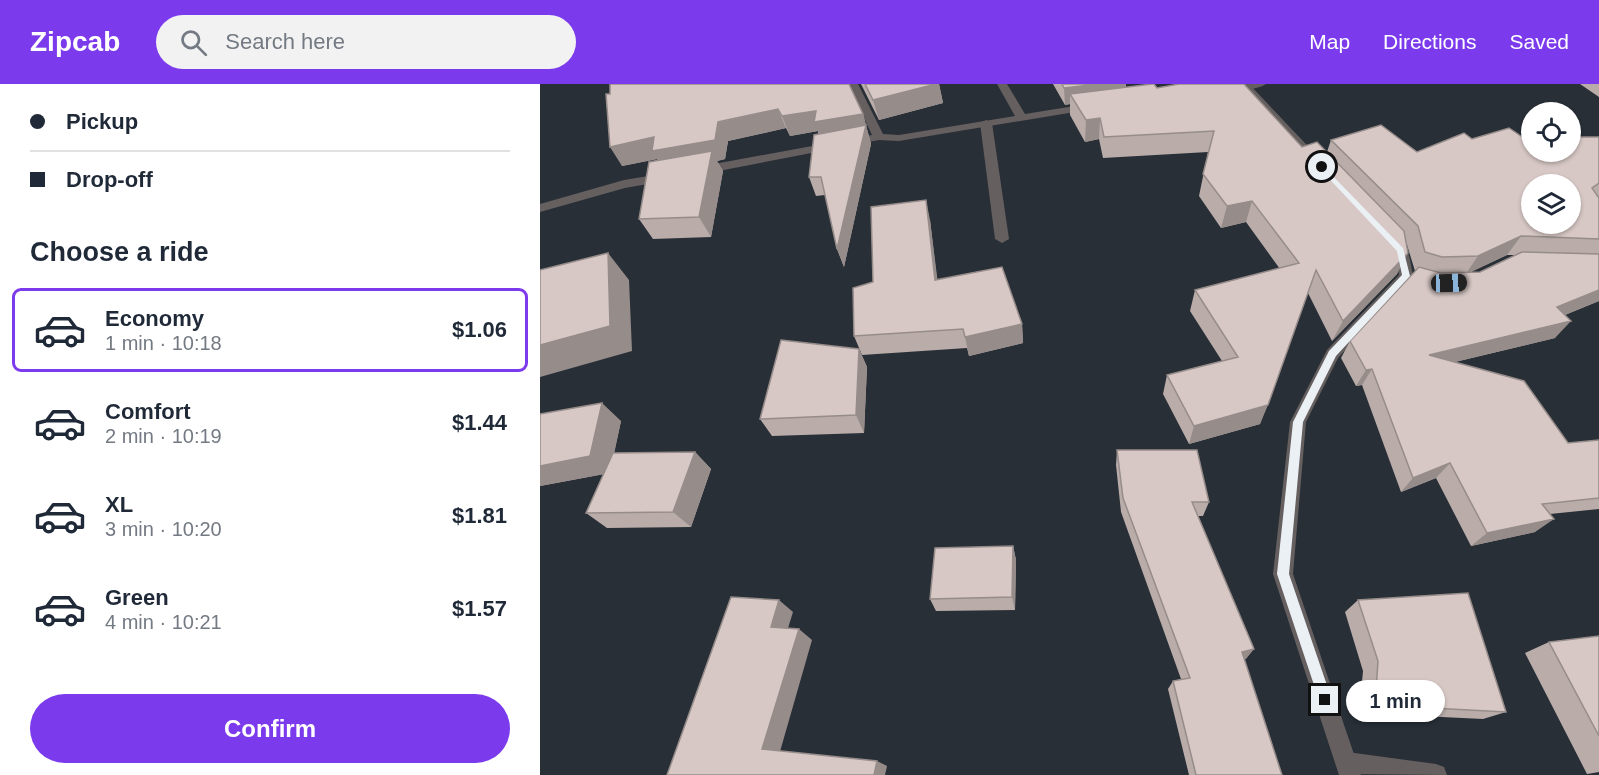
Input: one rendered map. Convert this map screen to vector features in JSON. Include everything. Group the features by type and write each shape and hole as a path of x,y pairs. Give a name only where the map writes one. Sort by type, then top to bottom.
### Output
{"street":[{"path":"853,84 879,137"},
{"path":"1002,84 1022,117"},
{"path":"1244,84 1326,172"},
{"path":"1220,88 1261,84"},
{"path":"540,208 624,184 879,137 898,138 1102,105"},
{"path":"986,123 1002,239"},
{"path":"1384,232 1401,250 1414,278 1332,354 1298,422 1283,574 1348,769 1436,775"}],"building":[{"path":"610,84 849,84 863,114 814,122 816,111 782,116 778,109 718,122 715,140 652,151 654,137 610,147 606,94 610,94"},
{"path":"865,84 936,84 873,100"},
{"path":"1062,84 1098,84 1064,88"},
{"path":"1154,84 1157,88 1179,84 1244,84 1302,147 1317,142 1404,231 1408,253 1343,321 1316,270 1268,405 1194,426 1167,375 1238,357 1195,290 1299,263 1252,201 1227,206 1203,174 1214,131 1104,137 1100,118 1086,120 1070,94"},
{"path":"866,125 837,249 821,177 809,177 814,135"},
{"path":"1381,125 1417,152 1464,133 1472,139 1509,128 1521,136 1521,162 1581,162 1581,137 1599,137 1599,183 1592,188 1599,198 1599,239 1521,236 1478,256 1442,257 1425,252 1418,226 1331,140"},
{"path":"712,151 699,217 639,219 649,162"},
{"path":"926,200 935,280 1002,267 1022,324 965,337 963,329 854,336 853,288 873,282 871,207"},
{"path":"1522,252 1599,254 1599,290 1557,307 1571,321 1429,355 1524,381 1568,443 1599,440 1599,498 1542,504 1554,519 1487,533 1450,463 1413,478 1372,369 1366,370 1350,341 1419,267 1441,273 1480,272"},
{"path":"608,253 610,326 540,345 540,270"},
{"path":"781,340 859,349 856,415 760,419"},
{"path":"602,403 590,456 540,466 540,414"},
{"path":"1117,450 1197,450 1209,502 1192,502 1254,649 1242,652 1282,775 1196,775 1173,681 1190,678 1123,498"},
{"path":"695,452 673,512 586,513 613,453"},
{"path":"1013,546 1012,597 930,599 935,548"},
{"path":"1468,593 1506,712 1375,705 1378,661 1358,600"},
{"path":"731,597 779,600 771,627 799,629 762,749 877,761 874,775 667,775"},
{"path":"1599,636 1599,736 1549,642"}],"route":[{"path":"1322,167 1401,250 1406,276 1332,354 1298,422 1283,574 1325,700"}]}
